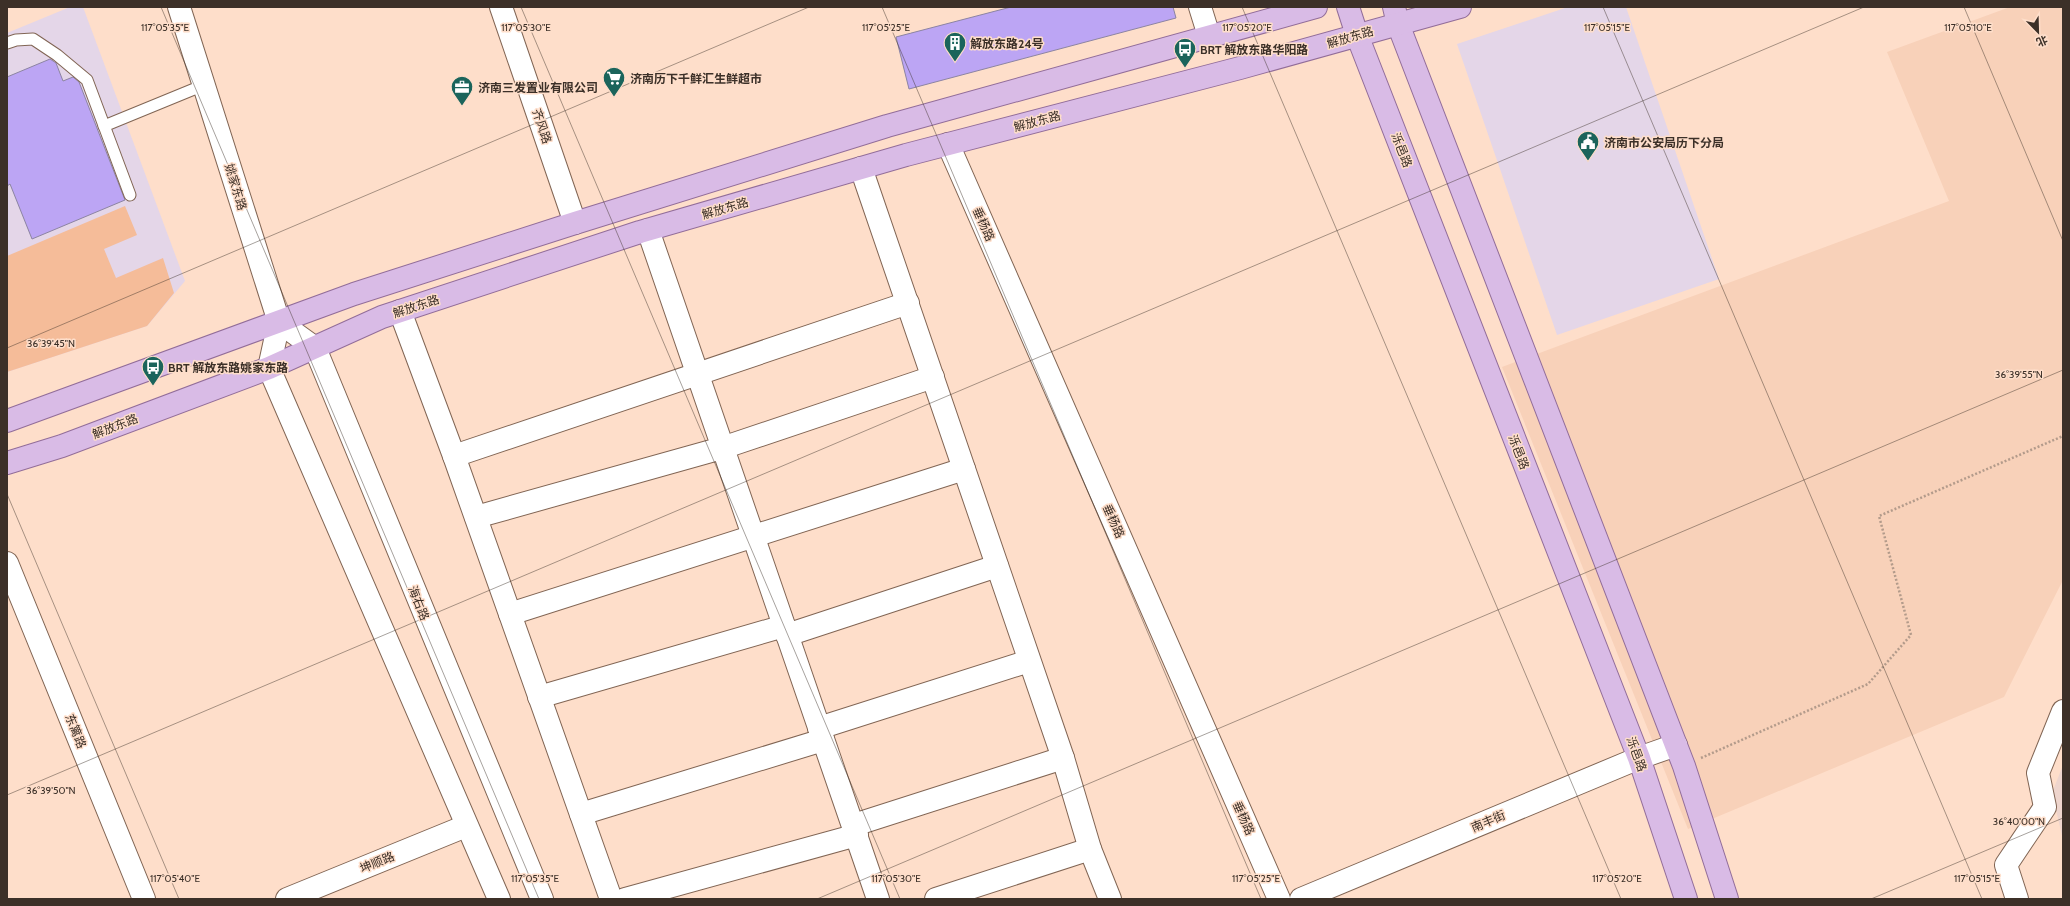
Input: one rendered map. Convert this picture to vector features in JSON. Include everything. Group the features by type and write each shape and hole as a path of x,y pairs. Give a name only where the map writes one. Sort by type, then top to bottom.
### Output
{"main road":[{"path":"7,421 354,294 575,223 887,126 1316,7"},
{"name":"泺邑路","path":"1348,7 1357,35 1639,758 1686,899"},
{"name":"解放东路","path":"7,463 62,446 269,368 382,317 648,230 948,144 1240,68 1357,35 1396,15 1460,7"},
{"path":"1396,15 1684,766 1727,899"}],"street":[{"name":"姚家东路","path":"179,7 279,322 269,368"},
{"name":"齐风路","path":"501,7 575,223"},
{"path":"1200,7 1209,36"},
{"name":"垂杨路","path":"948,144 1279,899"},
{"path":"861,168 1063,758 1090,849 1110,899"},
{"path":"648,230 821,734 856,830 878,899"},
{"path":"454,456 908,303"},
{"path":"400,311 476,517 611,899"},
{"path":"279,322 314,348"},
{"name":"海右路","path":"314,348 542,899"},
{"path":"269,368 466,826 499,899"},
{"path":"476,517 722,448 933,376"},
{"path":"510,614 964,469"},
{"name":"东篱路","path":"7,563 144,899"},
{"path":"539,696 785,630 997,566"},
{"path":"581,814 821,734 1030,660"},
{"path":"2017,899 2006,865 2054,804 2038,773 2063,711"},
{"name":"南丰街","path":"1301,899 1639,758 1676,745"},
{"path":"625,899 856,830 1063,758"},
{"name":"坤顺路","path":"287,899 466,826"},
{"path":"950,897 1090,849"}],"lane":[{"path":"7,43 16,40 33,39 58,55 87,80 130,194"},
{"path":"104,126 204,85"}],"path":[{"path":"1684,766 1868,684 1911,635 1879,516 2063,436"}],"shaded area":[{"path":"70,7 83,7 185,281 147,326 7,372 7,33"},
{"name":"济南市公安局历下分局","path":"1568,7 1626,7 1719,279 1557,335 1457,44"},
{"path":"2010,7 2063,7 2063,580 2004,697 1688,829 1502,367 1949,201 1887,52"},
{"path":"125,206 137,235 104,249 116,278 163,258 174,293 147,326 7,372 7,256"},
{"path":"2063,765 2063,840 2052,793"}],"building":[{"name":"解放东路24号","path":"1011,7 1173,7 1176,18 909,89 896,37"},
{"path":"50,59 56,63 63,81 73,77 79,82 125,200 32,239 10,184 7,186 7,77"}],"place":[{"name":"解放东路24号","path":"955,62"},
{"name":"BRT 解放东路华阳路","path":"1185,68"},
{"name":"济南历下千鲜汇生鲜超市","path":"614,98"},
{"name":"济南三发置业有限公司","path":"462,106"},
{"name":"济南市公安局历下分局","path":"1588,162"},
{"name":"BRT 解放东路姚家东路","path":"153,386"}]}
